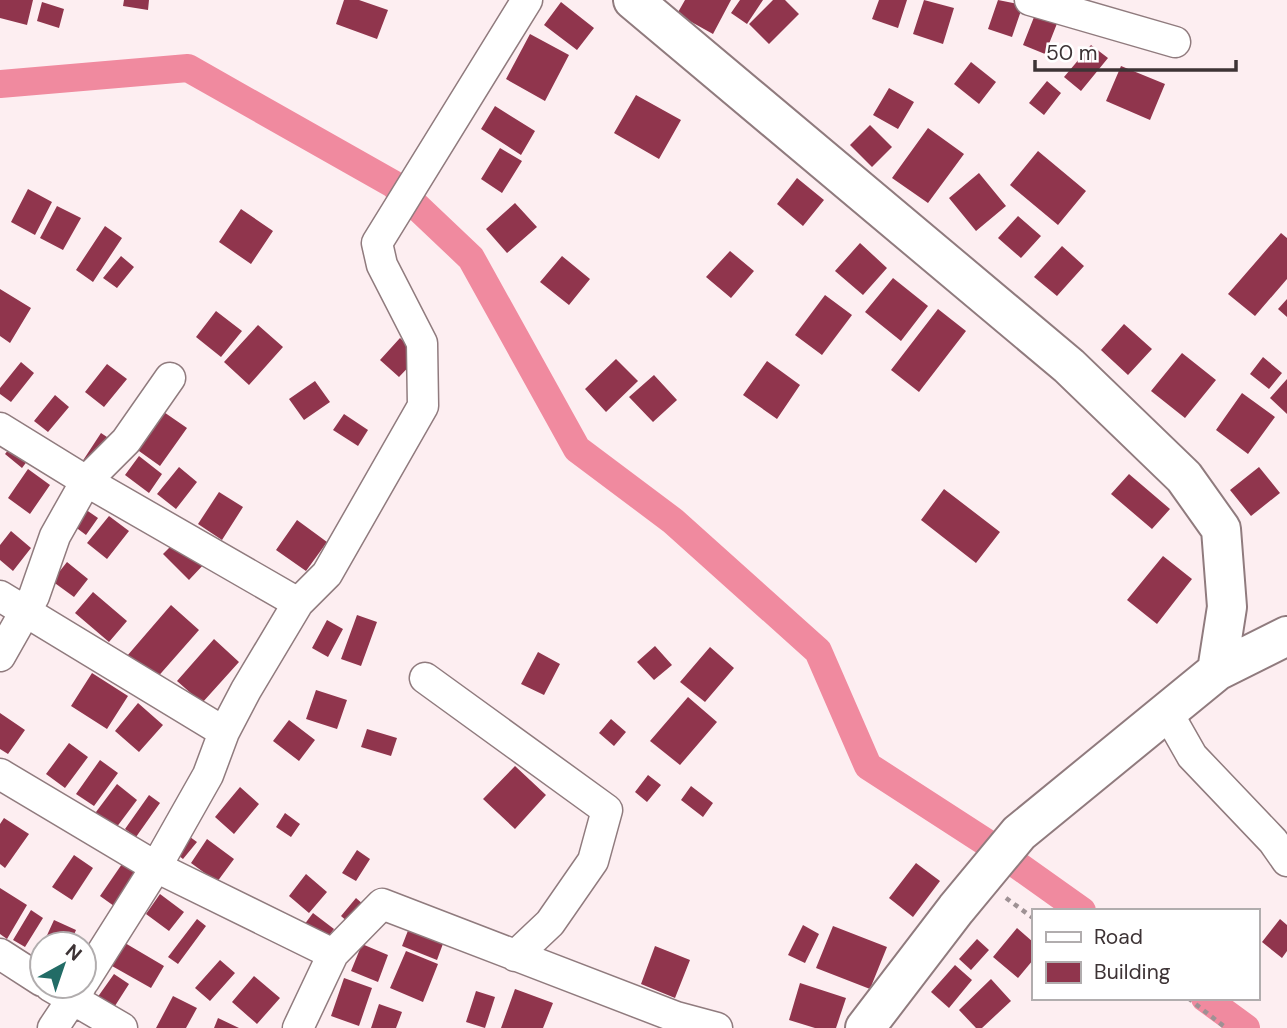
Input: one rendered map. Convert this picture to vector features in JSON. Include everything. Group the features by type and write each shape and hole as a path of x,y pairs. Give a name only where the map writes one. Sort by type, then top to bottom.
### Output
{"street":[{"path":"98,951 156,867 208,775 224,732 298,603 327,574 423,406 422,343 382,265 377,243 527,0"},
{"path":"633,0 1069,366 1184,477 1221,529 1227,607 1217,671"},
{"path":"1030,0 1175,42"},
{"path":"12,604 34,596 55,536 86,481 126,441 170,378"},
{"path":"0,428 86,481 298,603"},
{"path":"12,604 224,732"},
{"path":"0,656 12,604"},
{"path":"865,1028 956,909 1019,833 1217,671 1287,636"},
{"path":"425,678 607,810 593,861 550,923 516,956"},
{"path":"1167,712 1192,756 1273,841 1287,861"},
{"path":"0,774 156,867 333,954"},
{"path":"298,1028 333,954 382,904 676,1017 717,1028"},
{"path":"0,954 28,972"},
{"path":"54,1028 67,1000"},
{"path":"87,1000 122,1028"}],"path":[{"path":"1191,1000 1226,1028"}],"building":[{"path":"0,0 33,0 27,25 0,18"},
{"path":"124,0 149,0 148,10 123,6"},
{"path":"344,0 359,0 388,10 377,39 336,24"},
{"path":"685,0 731,0 713,34 677,14"},
{"path":"740,0 763,0 747,24 731,13"},
{"path":"773,0 785,0 799,14 769,44 749,24"},
{"path":"879,0 907,0 898,28 872,19"},
{"path":"924,0 954,8 943,44 913,34"},
{"path":"998,0 1023,5 1012,37 988,29"},
{"path":"42,2 64,9 59,28 37,21"},
{"path":"561,2 594,28 577,50 544,25"},
{"path":"1036,12 1058,21 1045,54 1023,45"},
{"path":"530,34 569,55 545,101 506,79"},
{"path":"1091,45 1108,58 1081,91 1064,77"},
{"path":"971,62 996,82 979,104 954,84"},
{"path":"1121,66 1165,84 1150,120 1106,101"},
{"path":"1047,81 1061,93 1044,115 1029,103"},
{"path":"889,88 914,102 898,129 873,115"},
{"path":"636,95 681,120 659,159 614,133"},
{"path":"495,106 535,131 521,155 481,129"},
{"path":"870,125 892,147 872,167 850,145"},
{"path":"928,128 964,154 928,203 892,178"},
{"path":"500,148 522,161 502,193 481,179"},
{"path":"1038,151 1086,191 1058,225 1010,185"},
{"path":"979,173 1006,206 976,231 949,198"},
{"path":"797,178 824,200 803,226 777,204"},
{"path":"28,189 52,202 35,235 11,222"},
{"path":"515,203 537,227 507,253 486,229"},
{"path":"57,206 81,218 63,250 40,238"},
{"path":"241,209 273,231 251,264 219,242"},
{"path":"1018,216 1041,236 1021,258 998,238"},
{"path":"105,226 122,238 93,282 76,270"},
{"path":"1281,233 1287,238 1287,279 1255,316 1228,294"},
{"path":"860,243 887,268 863,295 835,271"},
{"path":"1062,246 1084,266 1057,296 1034,277"},
{"path":"730,251 754,271 731,298 706,277"},
{"path":"121,256 134,267 117,288 103,278"},
{"path":"562,256 590,279 569,305 540,282"},
{"path":"893,278 928,306 901,341 865,312"},
{"path":"0,289 31,308 10,343 0,336"},
{"path":"825,295 852,315 822,355 795,335"},
{"path":"1287,299 1287,317 1278,309"},
{"path":"938,309 966,331 919,392 891,370"},
{"path":"216,311 242,331 221,357 196,337"},
{"path":"1124,324 1152,349 1128,375 1101,350"},
{"path":"258,325 283,347 249,385 224,362"},
{"path":"400,338 419,356 399,377 380,360"},
{"path":"1182,353 1216,380 1185,418 1151,391"},
{"path":"1263,357 1282,373 1269,389 1250,374"},
{"path":"616,359 638,381 606,412 585,389"},
{"path":"767,361 800,385 777,419 743,395"},
{"path":"21,362 34,373 11,402 0,394 0,388"},
{"path":"107,364 127,379 104,407 85,392"},
{"path":"654,375 677,400 653,422 629,397"},
{"path":"1287,379 1287,414 1270,398"},
{"path":"315,381 330,402 304,420 289,399"},
{"path":"1242,393 1275,417 1248,454 1216,430"},
{"path":"55,395 69,407 48,432 34,421"},
{"path":"158,408 187,428 160,466 132,446"},
{"path":"344,414 368,430 358,446 333,430"},
{"path":"101,433 116,443 80,465"},
{"path":"17,439 34,452 22,468 5,454"},
{"path":"139,456 162,474 149,493 125,475"},
{"path":"179,467 197,482 176,509 157,494"},
{"path":"1259,467 1280,493 1251,516 1230,490"},
{"path":"28,469 50,485 30,514 8,498"},
{"path":"1129,474 1170,509 1152,529 1111,494"},
{"path":"944,489 1000,532 976,563 921,520"},
{"path":"219,492 243,507 222,540 198,524"},
{"path":"82,507 98,518 86,535 70,523"},
{"path":"109,516 129,531 107,559 87,543"},
{"path":"297,520 327,542 306,571 276,550"},
{"path":"11,531 31,548 13,571 0,560 0,545"},
{"path":"180,537 206,562 189,580 163,554"},
{"path":"1163,556 1192,579 1157,624 1127,600"},
{"path":"67,562 88,579 74,597 52,581"},
{"path":"93,592 127,621 109,642 75,613"},
{"path":"171,605 199,630 155,680 127,656"},
{"path":"357,615 377,622 361,666 341,659"},
{"path":"327,620 343,629 328,657 312,648"},
{"path":"214,639 239,662 202,703 177,681"},
{"path":"655,646 672,665 654,680 637,662"},
{"path":"710,647 734,668 705,702 680,682"},
{"path":"538,652 560,664 544,695 521,684"},
{"path":"92,673 128,696 107,729 71,706"},
{"path":"316,690 347,700 337,729 306,719"},
{"path":"688,697 717,722 680,765 650,741"},
{"path":"138,703 163,725 139,752 115,731"},
{"path":"0,713 25,730 8,754 0,749"},
{"path":"611,719 626,732 614,746 599,733"},
{"path":"289,720 315,740 299,761 273,741"},
{"path":"367,729 397,738 391,756 361,747"},
{"path":"69,743 88,757 65,788 46,774"},
{"path":"100,760 118,773 94,806 76,794"},
{"path":"515,766 546,795 515,829 483,799"},
{"path":"648,775 661,785 647,802 635,792"},
{"path":"117,784 137,800 113,832 93,816"},
{"path":"691,786 713,803 703,817 681,800"},
{"path":"240,787 259,804 234,834 215,817"},
{"path":"149,795 160,803 136,837 125,829"},
{"path":"285,813 300,824 291,837 276,827"},
{"path":"4,818 29,834 5,868 0,864 0,824"},
{"path":"183,832 197,842 183,859 170,849"},
{"path":"207,839 234,859 217,882 191,863"},
{"path":"357,850 370,859 356,881 342,873"},
{"path":"74,855 93,868 72,900 52,887"},
{"path":"916,863 940,881 913,917 889,898"},
{"path":"122,864 137,873 114,906 100,896"},
{"path":"306,874 327,892 309,913 289,896"},
{"path":"0,888 27,905 7,939 0,934"},
{"path":"160,894 184,912 169,931 146,914"},
{"path":"356,898 364,905 349,923 341,916"},
{"path":"31,910 43,918 36,930 28,930 28,942 25,947 13,940"},
{"path":"313,913 334,929 322,945 301,929"},
{"path":"197,919 206,926 178,964 168,957"},
{"path":"1280,919 1287,925 1287,951 1282,958 1262,942"},
{"path":"54,920 76,930 49,930"},
{"path":"803,925 819,934 805,963 788,955"},
{"path":"833,926 887,947 870,989 816,968"},
{"path":"409,928 444,941 437,960 402,946"},
{"path":"1017,928 1032,941 1032,961 1018,978 993,957"},
{"path":"977,939 989,950 971,970 959,959"},
{"path":"125,943 164,966 151,988 112,966"},
{"path":"362,944 388,955 378,982 351,971"},
{"path":"655,946 690,960 675,998 641,984"},
{"path":"406,951 438,964 423,1002 390,988"},
{"path":"220,960 235,973 210,1001 195,988"},
{"path":"955,965 972,980 949,1008 931,992"},
{"path":"114,974 129,984 113,1009 98,997"},
{"path":"254,976 280,998 257,1024 232,1002"},
{"path":"344,978 372,988 359,1026 331,1016"},
{"path":"991,979 1011,1001 982,1028 976,1028 959,1010"},
{"path":"800,983 846,998 836,1028 815,1028 789,1020"},
{"path":"515,989 553,1003 543,1028 501,1028"},
{"path":"476,991 495,997 485,1028 466,1022"},
{"path":"173,996 197,1008 186,1028 156,1028"},
{"path":"379,1004 402,1012 396,1028 371,1028"},
{"path":"218,1018 239,1028 214,1028"}],"waterway":[{"path":"0,84 188,68 393,184 471,258 577,449 673,521 818,651 868,766 987,843"},
{"path":"1013,862 1079,909"},
{"path":"1208,1000 1246,1028"}]}
